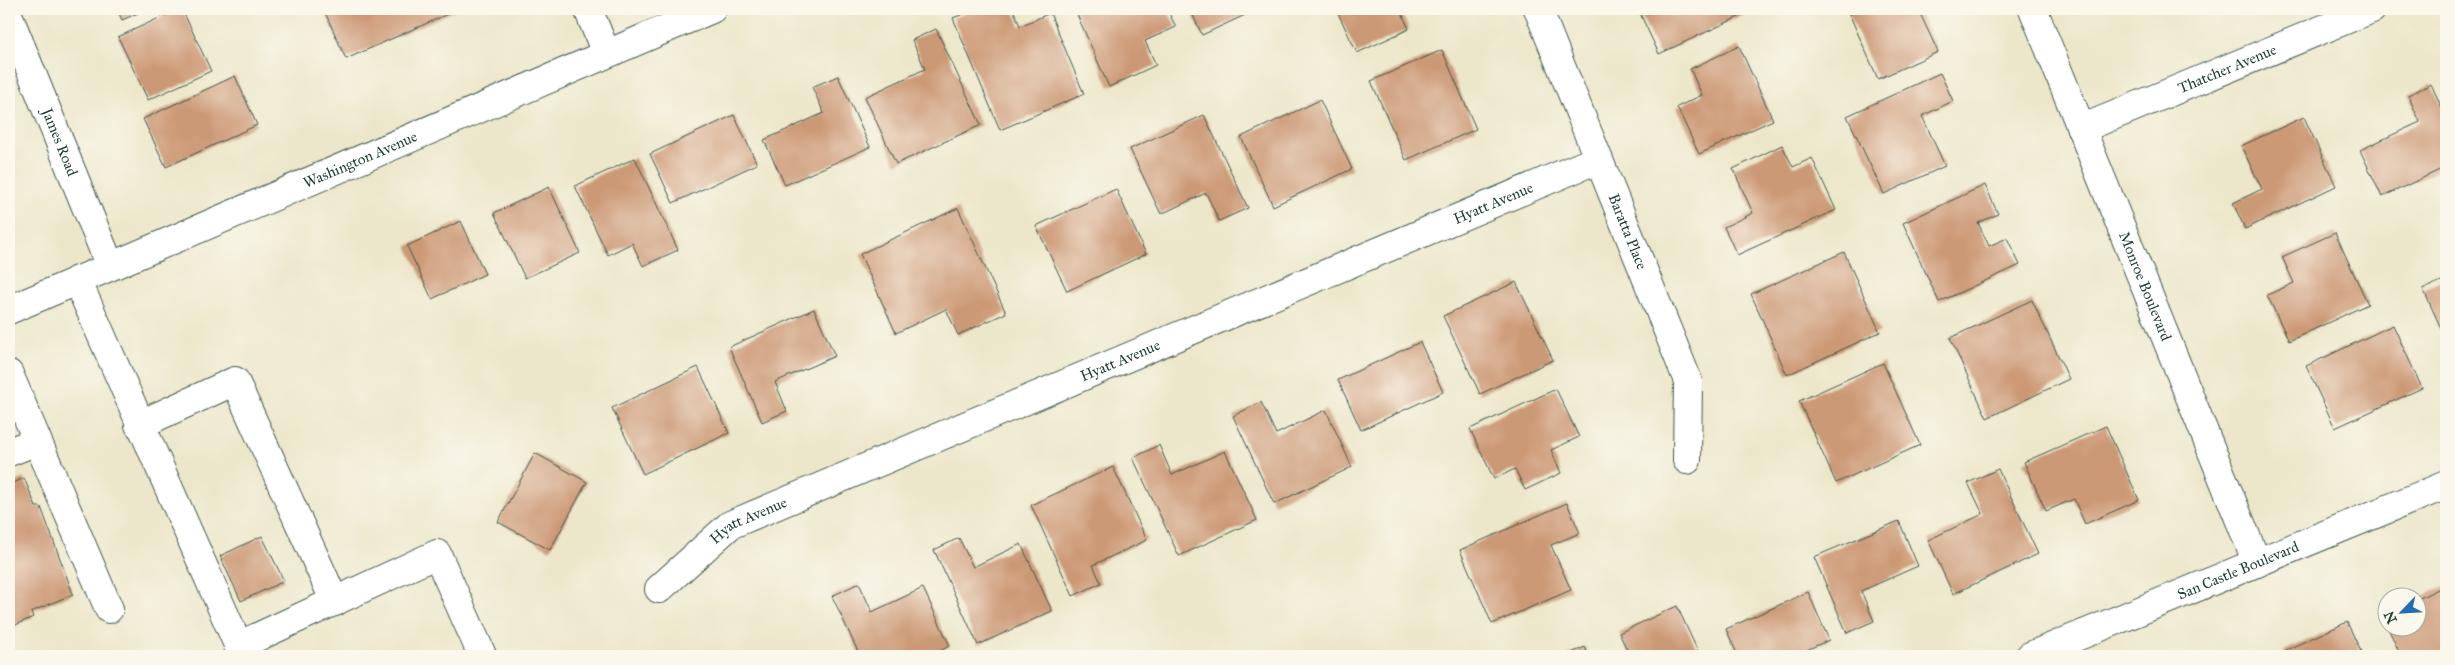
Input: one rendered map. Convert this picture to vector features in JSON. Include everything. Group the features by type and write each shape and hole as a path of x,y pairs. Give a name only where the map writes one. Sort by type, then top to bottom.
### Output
{"street":[{"path":"588,9 606,53"},
{"name":"Washington Avenue","path":"9,310 712,9"},
{"name":"Baratta Place","path":"1538,9 1688,381 1687,460"},
{"name":"Monroe Boulevard","path":"2033,9 2257,563"},
{"name":"Thatcher Avenue","path":"2081,129 2372,9"},
{"name":"James Road","path":"9,17 110,266"},
{"name":"Hyatt Avenue","path":"659,589 730,526 1598,159"},
{"path":"77,280 241,651 335,602 437,554 482,655 479,656"},
{"path":"9,374 109,609"},
{"path":"140,425 235,381 335,602"},
{"path":"9,452 37,441"},
{"name":"San Castle Boulevard","path":"2030,656 2446,484"}],"building":[{"path":"117,9 147,9 122,20"},
{"path":"182,9 211,71 148,100 118,37"},
{"path":"459,9 346,59 324,10"},
{"path":"976,9 1013,9 1020,26 1050,13 1084,94 1000,130 953,18"},
{"path":"1167,9 1176,27 1145,41 1156,65 1109,87 1075,10"},
{"path":"1190,9 1258,9 1202,35"},
{"path":"1336,9 1400,9 1409,29 1357,53"},
{"path":"1638,9 1743,9 1745,14 1659,54"},
{"path":"1847,9 1918,9 1938,52 1878,79"},
{"path":"936,29 981,125 896,164 865,97 925,69 912,40"},
{"path":"1739,46 1773,120 1699,154 1677,107 1702,95 1690,69"},
{"path":"1442,50 1476,129 1406,160 1371,81"},
{"path":"1940,73 1953,101 1922,116 1945,166 1884,194 1847,116"},
{"path":"235,76 257,125 166,167 143,119"},
{"path":"838,76 870,147 785,185 764,140 824,113 812,87"},
{"path":"2431,84 2446,117 2446,167 2382,197 2360,150 2420,122 2408,95"},
{"path":"1320,100 1352,169 1273,206 1241,137"},
{"path":"734,115 757,164 673,203 650,154"},
{"path":"1204,115 1248,208 1219,221 1206,193 1161,214 1130,149"},
{"path":"2304,117 2336,186 2245,229 2233,203 2262,189 2241,146"},
{"path":"1782,145 1793,167 1812,158 1836,210 1737,255 1724,227 1753,213 1733,169"},
{"path":"635,158 678,250 643,266 632,243 608,255 575,186"},
{"path":"1985,185 1998,214 1978,223 1989,246 2007,238 2020,265 1939,302 1903,223"},
{"path":"549,187 580,253 525,278 494,213"},
{"path":"1116,189 1146,254 1067,291 1036,226"},
{"path":"958,208 1006,313 958,335 946,309 896,333 860,254"},
{"path":"461,221 485,274 432,299 407,246"},
{"path":"2335,233 2368,304 2289,341 2267,295 2294,283 2282,257"},
{"path":"1844,252 1880,332 1787,375 1751,294"},
{"path":"2446,279 2446,339 2423,289"},
{"path":"1516,282 1553,360 1480,394 1443,316"},
{"path":"2032,300 2069,379 1987,418 1950,338"},
{"path":"814,309 835,356 775,382 787,411 762,422 729,347"},
{"path":"2393,325 2422,388 2335,428 2306,366"},
{"path":"1420,342 1443,392 1361,430 1338,380"},
{"path":"1883,363 1920,445 1836,483 1799,401"},
{"path":"698,367 729,433 643,474 612,408"},
{"path":"1556,389 1579,437 1551,450 1561,473 1525,490 1515,469 1494,479 1470,429"},
{"path":"1261,402 1276,434 1326,410 1352,467 1274,504 1233,416"},
{"path":"2106,426 2139,500 2085,524 2074,499 2046,511 2024,462"},
{"path":"1159,445 1172,475 1225,451 1257,520 1179,556 1133,458"},
{"path":"535,453 587,482 550,550 498,522"},
{"path":"1113,467 1147,540 1093,565 1101,583 1073,596 1031,505"},
{"path":"1998,469 2038,554 1953,594 1928,540 1983,514 1968,483"},
{"path":"24,478 36,507 41,507 73,594 31,612 33,617 9,628 9,485"},
{"path":"1567,503 1580,533 1551,545 1571,590 1492,624 1460,550"},
{"path":"1899,521 1918,566 1861,591 1874,621 1847,633 1814,557"},
{"path":"262,536 284,581 241,601 220,556"},
{"path":"959,538 973,567 1021,544 1052,611 978,645 934,550"},
{"path":"859,583 872,612 923,588 950,646 929,656 860,656 832,596"},
{"path":"2444,586 2446,591 2446,653 2439,656 2401,656 2393,638 2428,638 2428,594"},
{"path":"1808,592 1829,640 1793,656 1738,656 1726,629"},
{"path":"1677,606 1700,656 1630,656 1619,633"},
{"path":"2347,622 2363,656 2286,656 2284,651"},
{"path":"1585,647 1589,656 1565,656"}]}
